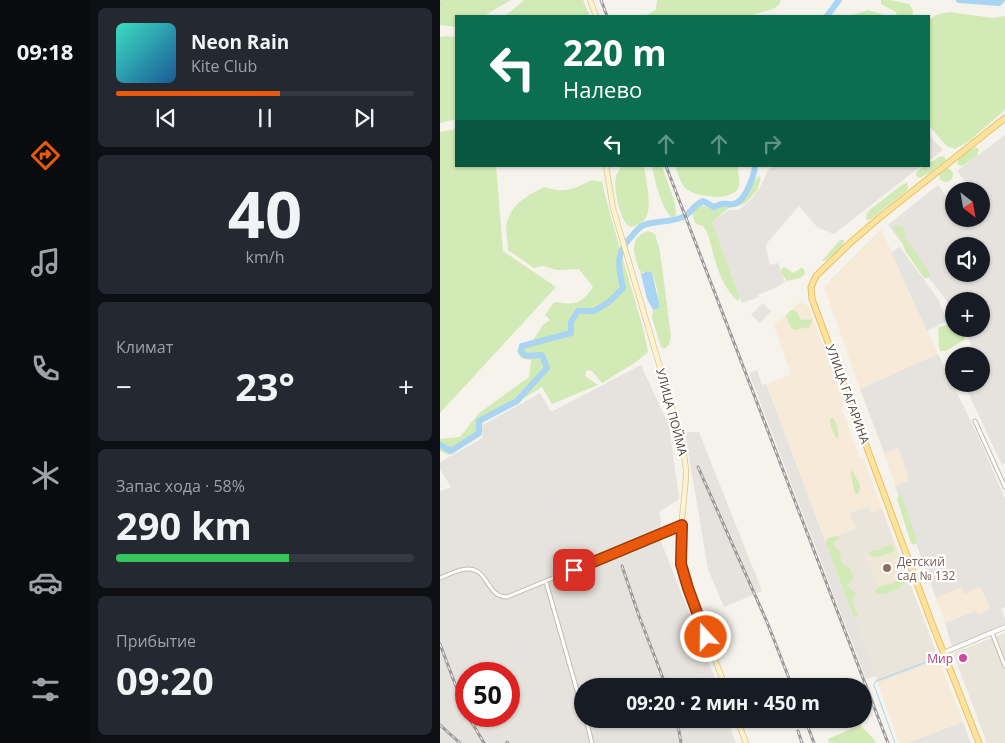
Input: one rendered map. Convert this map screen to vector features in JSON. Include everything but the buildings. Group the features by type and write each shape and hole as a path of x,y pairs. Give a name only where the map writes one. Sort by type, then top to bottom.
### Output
{"main road":[{"path":"590,0 596,15"},
{"name":"УЛИЦА ГАГАРИНА","path":"979,743 943,653 812,299 811,287 816,276 873,222 1005,118"},
{"name":"УЛИЦА ПОЙМА","path":"606,167 613,208 682,442 686,470 682,525 681,564 683,574 722,678"},
{"path":"740,728 746,743"}],"street":[{"path":"975,421 1005,487"},
{"path":"440,578 460,570 472,570 482,575 493,593 502,597 513,596 682,525"},
{"path":"546,582 574,680"},
{"path":"943,653 1005,627"},
{"path":"992,633 1005,666"},
{"path":"588,728 592,743"}],"shaded area":[{"path":"1005,135 1005,463 1002,465 968,392 990,392 990,347 973,347 968,337 990,337 990,292 945,292 945,299 888,225 938,185 945,194 945,228 990,228 990,182 966,182 957,171"},
{"path":"930,136 943,150 930,160"},
{"path":"771,167 920,167 834,234 818,228 799,206 767,243 766,248 770,265 778,263 785,282 758,295 759,297 742,303 712,222 729,210 738,210 749,202 761,186"},
{"path":"881,229 938,354 860,389 824,287"},
{"path":"900,247 938,299 945,316 945,322 927,331 891,252"},
{"path":"800,302 808,306 844,399 841,408 860,458 864,459 882,509 872,513 869,506 850,513 855,529 825,540 766,384 791,375 774,325"},
{"path":"763,303 771,311 760,323 751,315"},
{"path":"938,354 945,368 945,392 957,392 1005,499 1005,607 1001,609 1005,624 952,647 945,623 976,611 978,614 988,610 990,607 980,587 964,594 962,587 936,598 895,486 908,481 907,472 898,448 884,453 860,389"},
{"path":"641,365 669,426 679,497 678,500 659,512 661,521 660,539 715,678 574,678 574,728 730,728 736,743 440,743 440,490 451,487 440,469 440,462 481,439 483,436 481,426 540,393 551,412"},
{"path":"757,370 762,385 766,384 876,676 866,678 749,373"},
{"path":"685,432 699,432 762,591 724,607 708,570"},
{"path":"898,448 909,481 895,486 884,453"},
{"path":"548,489 576,543 568,547 540,493"},
{"path":"869,505 872,513 882,509 939,660 878,683 825,540 855,529 850,513"},
{"name":"Детский сад № 132","path":"895,544 909,581 879,591 865,555"},
{"path":"962,587 972,590 980,587 990,607 979,614 976,611 945,623 936,598"},
{"path":"1005,633 1005,743 987,743 953,653"},
{"path":"527,637 538,666 522,673 520,662 518,662 510,643"},
{"path":"939,660 963,722 908,743 899,743 878,683"},
{"path":"540,681 557,721 544,726 527,686"},
{"path":"963,722 971,743 908,743"}],"green space":[{"path":"440,0 511,0 486,15 455,15 455,27 440,25"},
{"path":"524,0 583,0 590,15 506,15"},
{"path":"657,0 781,0 779,5 773,9 752,15 647,15 656,9"},
{"path":"881,0 890,0 909,4 913,10 912,15 897,15 896,12 881,4"},
{"path":"868,10 882,15 853,15"},
{"path":"949,12 993,18 1005,16 1005,110 969,141 955,149 947,146 930,127 930,19 936,15"},
{"path":"440,37 455,37 455,119 440,123"},
{"path":"455,129 455,167 496,167 503,251 556,287 440,413 440,132"},
{"path":"975,147 979,149 977,156 962,166 957,164 961,156"},
{"path":"944,156 946,160 920,178 916,176 920,168 930,167 930,162"},
{"path":"621,167 644,167 649,201 647,214 642,222 631,227 624,219 617,196 615,181"},
{"path":"652,167 662,167 675,203 676,215 673,218 665,209"},
{"path":"675,167 738,167 739,186 730,195 714,197 697,194 685,188"},
{"path":"946,168 952,172 951,180 946,182 941,180 939,175 941,170"},
{"path":"759,176 761,179 757,190 747,202 729,208 712,222 740,298 738,301 726,287 715,260 707,232 703,226 696,224 693,213 701,205 712,209 722,205 741,202"},
{"path":"592,180 602,182 648,352 636,362 602,383 592,371 587,370 585,376 598,385 552,404 542,387 485,419 480,424 481,436 449,455 440,451 440,439 460,437 479,413 529,377 531,360 521,358 517,351 521,343 531,343 543,325 550,320 545,315 554,302 576,302 585,297 593,287 579,269 557,270 543,266 534,268 508,250 506,228 509,215 522,200 544,187 569,190"},
{"path":"907,182 908,188 905,192 871,219 866,220 867,213 871,209"},
{"path":"894,226 900,226 904,229 905,238 929,271 930,276 924,278 906,252"},
{"path":"648,231 655,234 660,252 671,336 669,345 664,349 661,347 652,318 653,310 656,309 658,301 655,282 652,273 643,272 641,274 634,250 637,239 641,234"},
{"path":"840,240 844,240 841,249 825,261 822,261"},
{"path":"785,267 793,273 801,268 804,269 805,274 800,278 787,281 781,273 782,268"},
{"path":"792,310 797,312 801,320 812,319 810,327 796,330 791,328 786,316"},
{"path":"945,325 945,337 965,338 953,347 945,347 945,351 940,351 939,327"},
{"path":"830,418 833,418 837,425 838,439 831,427"},
{"path":"850,470 860,485 859,493 857,494 855,494"},
{"path":"899,494 902,497 916,538 917,542 914,545 911,543 897,499"},
{"path":"838,536 839,539 834,542 834,545 840,551 841,562 851,570 853,578 847,586 856,593 852,601 858,616 856,618 826,544 828,538"},
{"path":"891,544 895,550 886,554 871,556 869,553 871,551"},
{"path":"901,579 905,583 899,588 891,592 875,593 880,586"},
{"path":"853,728 863,728 876,743 829,743 828,739"}],"water":[{"path":"648,271 652,273 659,303 659,308 653,310 647,299 641,274"}],"waterway":[{"path":"828,15 839,0"},
{"path":"959,0 999,3 1002,0"},
{"path":"440,445 451,451 479,433 479,421 517,401 547,368 542,355 526,356 521,352 522,346 571,333 571,322 578,311 594,311 609,302 623,288 619,260 623,247 640,228 649,223 680,218 703,201 714,207 737,202 745,194 755,167"},
{"path":"895,743 874,685 876,681 937,658"}],"railway":[{"path":"601,0 607,15"},
{"path":"666,167 888,743"},
{"path":"698,467 767,622 789,678"},
{"path":"622,566 663,678"},
{"path":"440,644 455,684"},
{"path":"440,725 460,743"},
{"path":"475,727 484,743"},
{"path":"678,728 681,743"},
{"path":"808,728 814,743"},
{"path":"798,731 802,743"}],"place":[{"name":"Детский сад № 132","path":"887,568"},
{"name":"Мир","path":"963,658"}],"route":[{"path":"574,570 682,525 681,564 683,574 706,637"}]}
